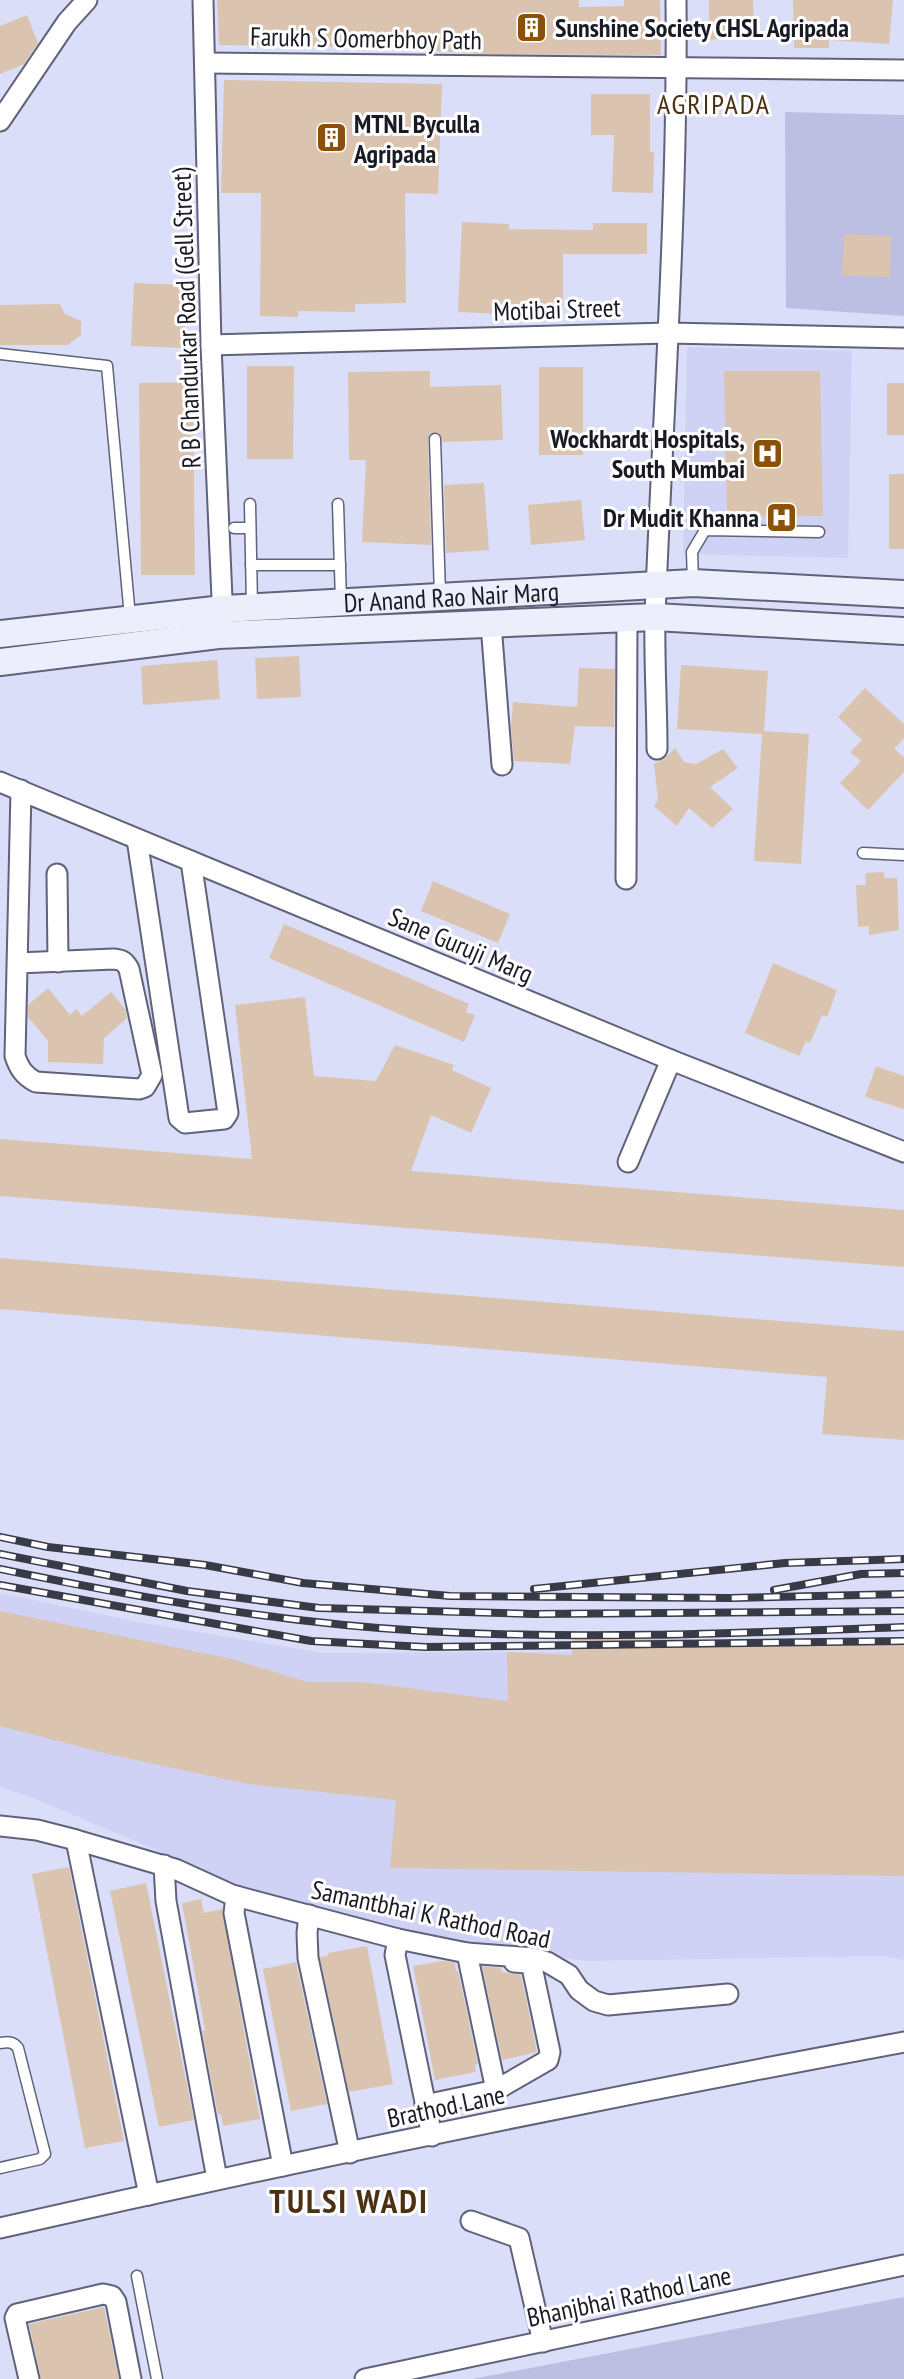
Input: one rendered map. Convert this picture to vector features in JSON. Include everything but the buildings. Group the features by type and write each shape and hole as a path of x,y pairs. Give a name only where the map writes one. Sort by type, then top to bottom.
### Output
{"main road":[{"name":"Dr Anand Rao Nair Marg","path":"0,634 223,609 693,583 904,594"},
{"name":"Dr Anand Rao Nair Marg","path":"0,662 224,635 655,617 904,631"}],"street":[{"path":"0,121 67,22 87,0"},
{"name":"R B Chandurkar Road (Gell Street)","path":"203,0 211,345 224,635"},
{"path":"657,749 655,617 677,69 676,0"},
{"name":"Farukh S Oomerbhoy Path","path":"205,63 904,70"},
{"name":"Motibai Street","path":"211,345 668,333 904,338"},
{"path":"626,879 627,618"},
{"path":"491,624 502,765"},
{"name":"Sane Guruji Marg","path":"0,782 671,1060 904,1152"},
{"path":"17,963 114,959 125,963 129,970 152,1075 150,1082 139,1090 36,1082 27,1078 19,1068 15,1056 20,790"},
{"path":"137,839 179,1118 185,1123 223,1119 228,1113 191,861"},
{"path":"57,874 58,962"},
{"path":"628,1162 671,1060"},
{"name":"Samantbhai K Rathod Road","path":"0,1826 37,1830 76,1840 164,1865 236,1895 468,1958 534,1958 569,1975 579,1990 594,2001 608,2005 729,1994"},
{"path":"76,1840 149,2194"},
{"path":"164,1865 166,1901 217,2179"},
{"path":"236,1895 234,1913 283,2166"},
{"path":"309,1915 308,1958 350,2153"},
{"path":"398,1939 395,1955 432,2136"},
{"path":"425,2105 496,2091 548,2060 550,2052 532,1967 527,1963 468,1958 496,2091"},
{"name":"Brathod Lane","path":"0,2228 217,2179 703,2079 904,2042"},
{"path":"471,2221 519,2238 543,2342"},
{"name":"Bhanjbhai Rathod Lane","path":"365,2379 904,2265"},
{"path":"29,2379 15,2318 17,2314 103,2294 112,2296 116,2302 131,2379"}],"lane":[{"path":"0,354 107,366 130,619"},
{"path":"435,439 440,595"},
{"path":"250,504 252,607"},
{"path":"338,504 341,601"},
{"path":"234,528 250,528"},
{"path":"693,583 692,552 705,530 819,533"},
{"path":"251,565 340,565"},
{"path":"863,853 904,855"},
{"path":"0,2043 9,2042 18,2048 45,2154 40,2160 0,2168"},
{"path":"137,2276 157,2379"}],"shaded area":[{"path":"785,112 904,115 904,316 786,308"},
{"name":"Wockhardt Hospitals, South Mumbai","path":"687,347 852,351 848,558 683,554"},
{"path":"0,1593 143,1623 324,1653 904,1650 904,1960 884,1956 588,1961 477,1948 367,1924 235,1887 187,1863 31,1797 0,1787"},
{"path":"904,2297 904,2379 472,2379"}],"railway":[{"path":"0,1537 48,1547 205,1565 303,1583 450,1596 731,1598 904,1594"},
{"path":"0,1554 187,1591 319,1608 534,1614 904,1611"},
{"path":"534,1589 785,1563 904,1559"},
{"path":"0,1569 105,1590 264,1616 423,1631 603,1635 904,1627"},
{"path":"774,1590 861,1574 904,1573"},
{"path":"0,1585 311,1641 425,1647 904,1641"}],"place":[{"name":"Sunshine Society CHSL Agripada","path":"532,27"},
{"name":"MTNL Byculla Agripada","path":"331,138"},
{"name":"Wockhardt Hospitals, South Mumbai","path":"768,453"},
{"name":"Dr Mudit Khanna","path":"782,517"}],"district":[{"name":"AGRIPADA","path":"714,103"},
{"name":"TULSI WADI","path":"349,2200"}]}
